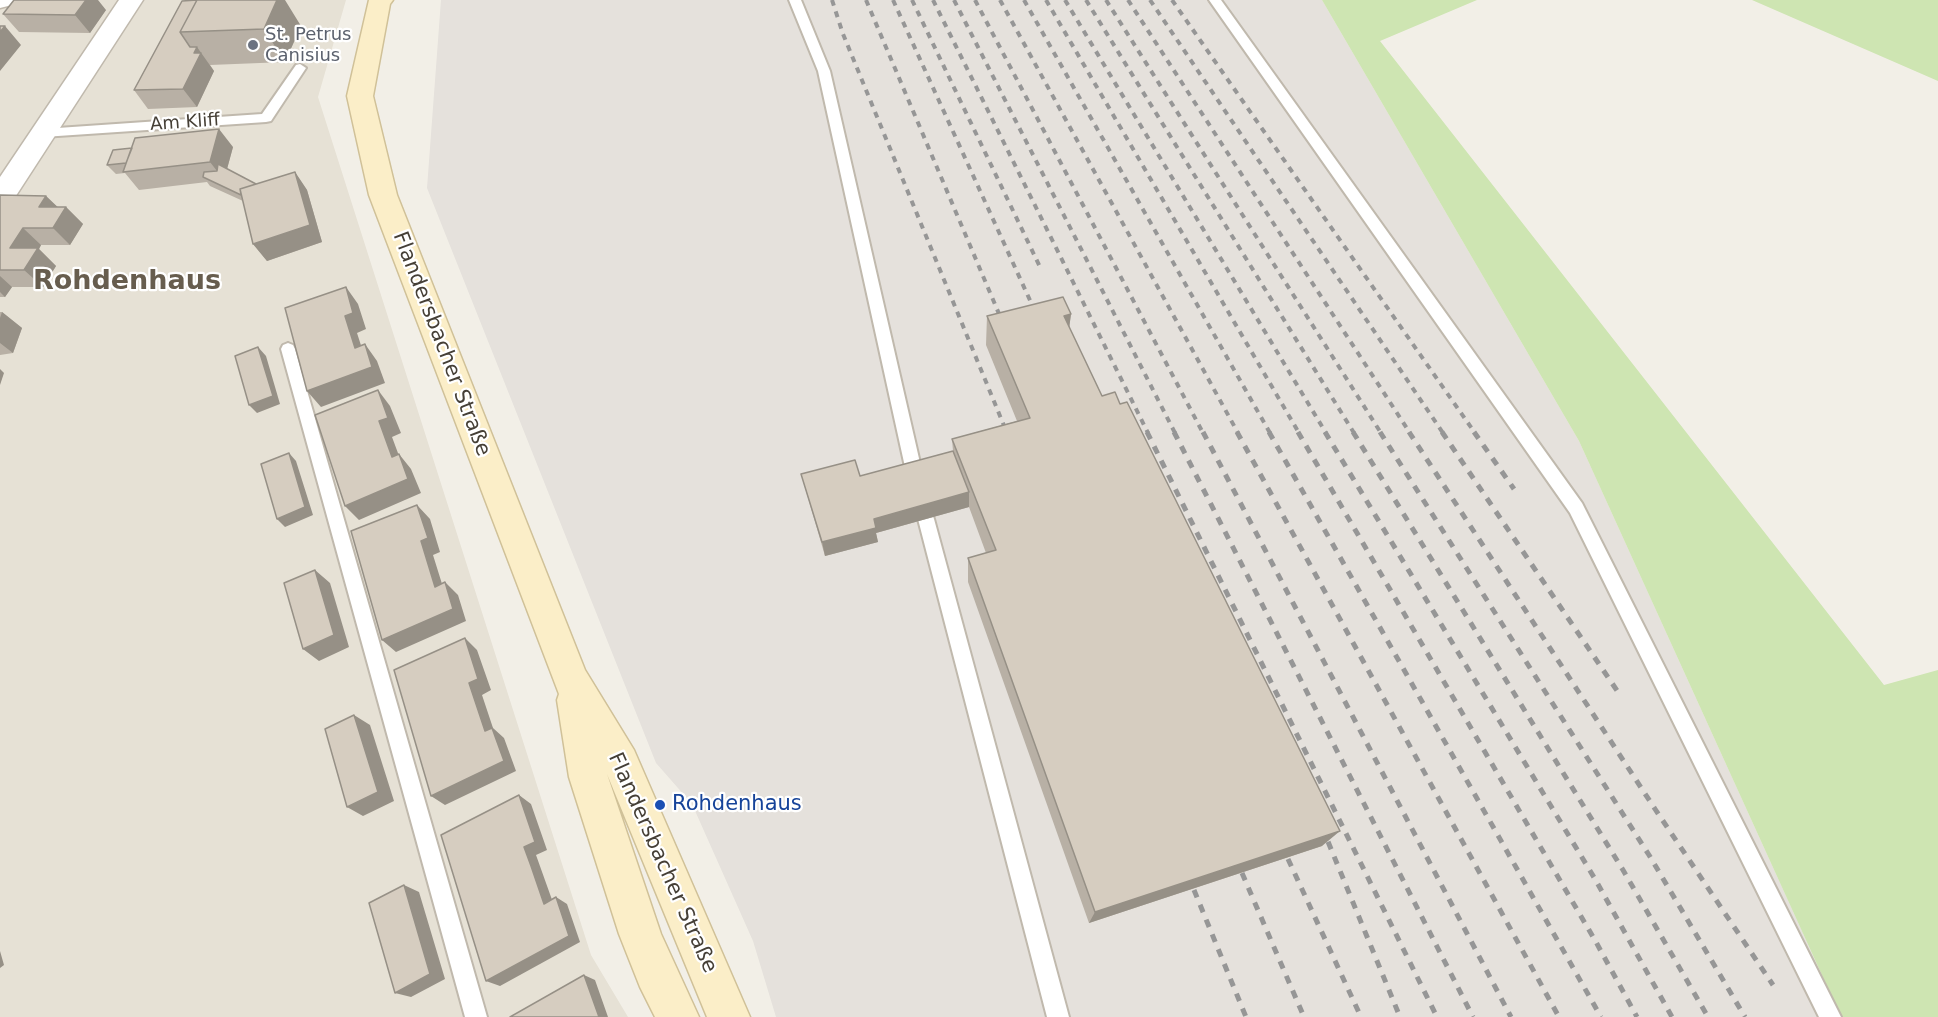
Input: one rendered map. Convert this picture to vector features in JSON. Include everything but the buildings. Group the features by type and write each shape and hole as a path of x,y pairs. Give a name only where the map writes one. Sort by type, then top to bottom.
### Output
{"street":[{"path":"0,198 131,0"},
{"name":"Flandersbacher Straße","path":"381,0 378,4 360,96 383,195 571,680 621,763 729,1017"},
{"name":"Flandersbacher Straße","path":"571,680 588,777 640,934 655,972 678,1017"}],"lane":[{"path":"795,0 824,70 915,476"},
{"path":"1215,0 1576,508 1830,1017"},
{"name":"Am Kliff","path":"43,133 266,118 300,68"},
{"path":"288,349 476,1017"},
{"path":"926,519 1058,1017"}],"shaded area":[{"path":"0,0 346,0 318,97 591,955 628,1017 0,1017"},
{"path":"441,0 1322,0 1579,441 1841,1017 776,1017 753,941 692,804 656,763 427,188"}],"green space":[{"path":"1322,0 1477,0 1380,41 1884,685 1938,670 1938,1017 1841,1017 1579,441"},
{"path":"1752,0 1938,0 1938,81"}],"railway":[{"path":"832,0 843,34 1007,433"},
{"path":"866,0 1005,328"},
{"path":"893,0 1039,320"},
{"path":"912,0 1040,267"},
{"path":"933,0 1148,433"},
{"path":"954,0 1175,433"},
{"path":"975,0 1203,433"},
{"path":"1000,0 1238,433"},
{"path":"1024,0 1270,433"},
{"path":"1046,0 1299,433"},
{"path":"1065,0 1326,433"},
{"path":"1086,0 1354,433"},
{"path":"1106,0 1381,433"},
{"path":"1128,0 1410,433"},
{"path":"1150,0 1443,433"},
{"path":"1172,0 1475,433"},
{"path":"1006,432 1010,441"},
{"path":"1147,432 1437,1017"},
{"path":"1174,432 1473,1017"},
{"path":"1203,432 1511,1017"},
{"path":"1237,432 1559,1017"},
{"path":"1269,432 1601,1017"},
{"path":"1298,432 1596,942 1637,1017"},
{"path":"1325,432 1595,879 1672,1017"},
{"path":"1353,432 1623,870 1708,1017"},
{"path":"1380,432 1649,855 1745,1017"},
{"path":"1409,432 1773,985"},
{"path":"1442,432 1620,695"},
{"path":"1474,432 1514,489"},
{"path":"1322,827 1400,1017"},
{"path":"1288,859 1361,1017"},
{"path":"1242,873 1304,1017"},
{"path":"1194,890 1246,1017"}],"place":[{"name":"St. Petrus Canisius","path":"253,45"},
{"name":"Rohdenhaus","path":"660,805"}],"district":[{"name":"Rohdenhaus","path":"127,282"}]}
